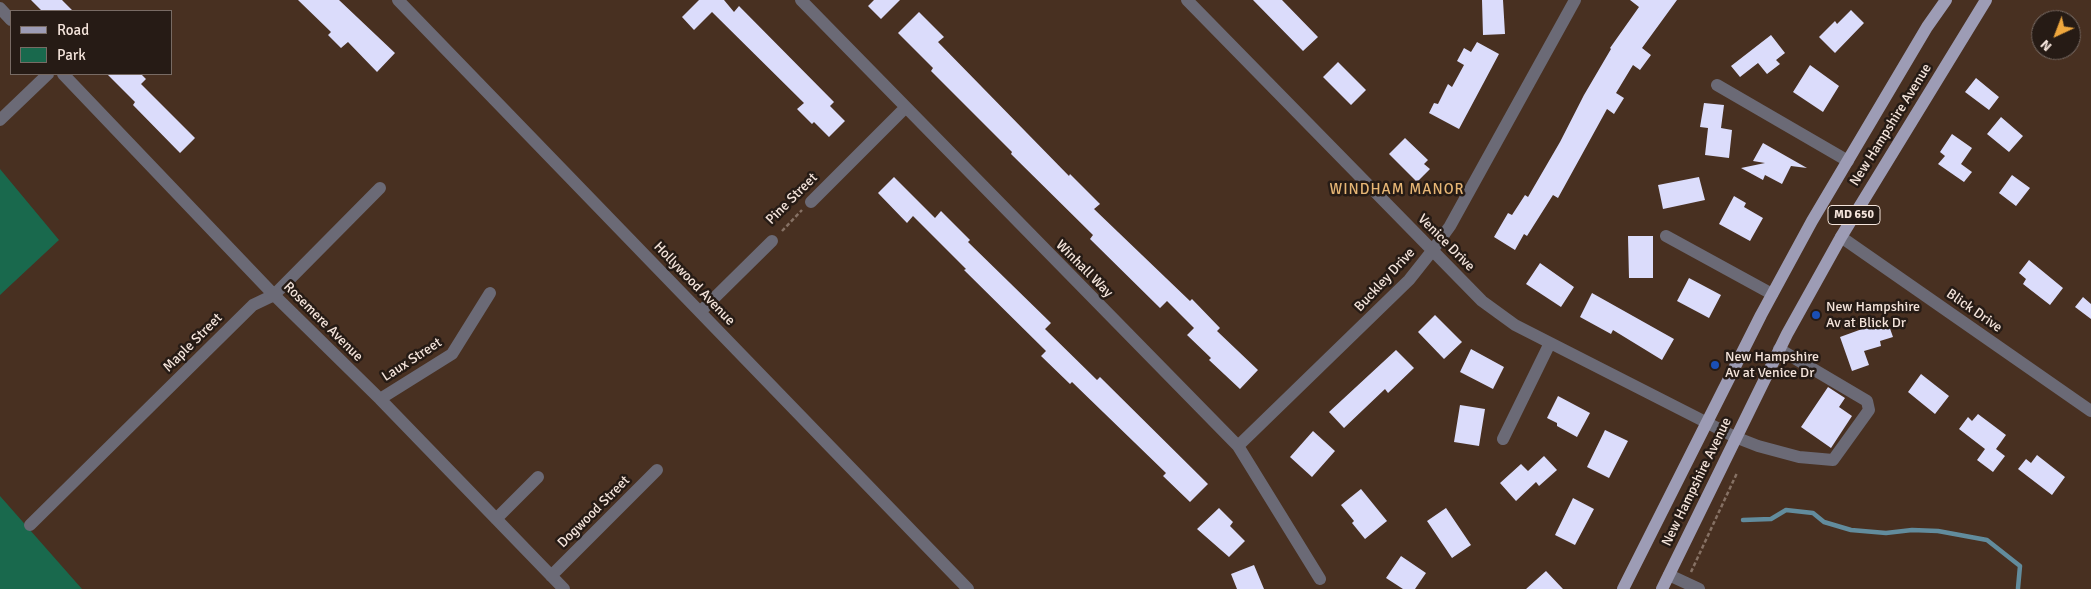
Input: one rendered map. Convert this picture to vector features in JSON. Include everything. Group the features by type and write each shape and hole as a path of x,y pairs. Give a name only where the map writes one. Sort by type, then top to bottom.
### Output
{"main road":[{"name":"New Hampshire Avenue","path":"1624,589 1706,423 1812,220 1927,27 1946,0"},
{"name":"New Hampshire Avenue","path":"1662,589 1735,437 1841,237 1986,0"}],"street":[{"name":"Hollywood Avenue","path":"398,0 968,589"},
{"name":"Winhall Way","path":"801,0 1238,446 1320,579"},
{"name":"Venice Drive","path":"1187,0 1482,301 1515,325 1735,437 1758,446 1798,457 1833,460 1870,410 1867,401 1780,349"},
{"name":"Buckley Drive","path":"1238,446 1409,280 1432,251 1450,226 1575,0"},
{"path":"0,8 10,19"},
{"path":"0,120 47,75"},
{"name":"Rosemere Avenue","path":"64,75 274,295 380,399 564,589"},
{"path":"1717,85 1848,161"},
{"name":"Pine Street","path":"811,202 905,108"},
{"name":"Maple Street","path":"30,525 253,305 274,295 380,188"},
{"path":"1666,236 1772,294"},
{"name":"Blick Drive","path":"1841,237 2091,411"},
{"name":"Pine Street","path":"700,312 772,241"},
{"name":"Laux Street","path":"380,399 452,354 490,294"},
{"path":"1504,439 1550,343"},
{"name":"Dogwood Street","path":"551,576 657,470"},
{"path":"496,519 538,477"},
{"path":"1669,575 1699,589"}],"path":[{"name":"Pine Street","path":"772,241 811,202"},
{"path":"1686,583 1737,474"}],"green space":[{"path":"0,169 59,240 0,295"},
{"path":"0,496 82,589 0,589"}],"building":[{"path":"31,0 62,0 72,10 41,10"},
{"path":"298,0 339,0 395,53 377,72 348,42 341,48 328,35 331,32"},
{"path":"699,0 724,0 734,12 739,6 834,102 830,106 845,121 829,137 814,122 812,124 797,109 804,103 712,12 694,30 682,17"},
{"path":"874,0 900,0 881,19 868,6"},
{"path":"1253,0 1282,0 1318,37 1303,51"},
{"path":"1482,0 1503,0 1505,34 1483,35"},
{"path":"1630,0 1677,0 1642,48 1651,55 1640,70 1633,65 1616,93 1624,98 1614,114 1607,109 1558,198 1553,195 1527,236 1524,234 1515,250 1494,237 1508,213 1512,215 1525,195 1528,197 1560,142 1610,48 1639,7"},
{"path":"1851,10 1864,23 1835,53 1819,37 1835,21 1837,24"},
{"path":"919,12 944,37 938,42 1069,176 1070,174 1100,204 1094,209 1190,301 1192,299 1220,328 1217,331 1258,370 1240,389 1209,360 1211,358 1187,335 1194,328 1167,301 1160,308 1090,239 1093,235 1011,154 1012,152 931,71 933,68 898,33"},
{"path":"1771,35 1785,53 1776,60 1780,64 1767,74 1758,63 1740,77 1731,66"},
{"path":"1477,42 1499,54 1459,129 1429,113 1434,103 1438,104 1448,84 1452,87 1464,65 1457,61 1464,48 1471,52"},
{"path":"1338,62 1366,90 1351,105 1323,77"},
{"path":"1810,65 1839,86 1823,112 1793,92"},
{"path":"108,75 142,75 146,79 141,84 195,138 180,153 133,105 135,102"},
{"path":"1976,78 1999,97 1989,110 1965,92"},
{"path":"1704,103 1724,105 1721,128 1732,130 1729,158 1705,155 1708,128 1700,127"},
{"path":"2001,117 2023,136 2009,152 1987,134"},
{"path":"1952,134 1972,148 1961,164 1972,172 1964,182 1938,164 1945,156 1940,152"},
{"path":"1405,138 1428,160 1424,164 1430,169 1417,182 1389,154"},
{"path":"1763,143 1807,168 1791,166 1782,184 1765,175 1763,180 1741,168 1765,163 1753,161"},
{"path":"2012,175 2030,188 2016,206 1999,193"},
{"path":"894,177 935,218 941,211 970,240 968,242 1051,323 1045,329 1097,380 1100,377 1208,484 1190,502 1163,476 1166,473 1072,382 1070,384 1041,356 1046,351 964,270 966,269 913,216 907,223 878,193"},
{"path":"1699,177 1705,200 1663,209 1658,185"},
{"path":"1734,196 1746,203 1744,207 1763,218 1750,241 1719,224"},
{"path":"1628,236 1653,236 1653,278 1629,278"},
{"path":"2029,260 2063,288 2050,305 2023,284 2026,279 2019,273"},
{"path":"1540,263 1574,287 1561,307 1526,284"},
{"path":"1689,278 1721,295 1709,318 1677,301"},
{"path":"1592,293 1674,339 1662,360 1613,330 1611,334 1580,317"},
{"path":"2083,297 2091,304 2091,319 2075,307"},
{"path":"1435,315 1462,342 1444,359 1418,332"},
{"path":"1887,320 1893,337 1880,341 1881,346 1864,351 1869,365 1852,371 1840,337"},
{"path":"1471,349 1504,367 1493,389 1460,372"},
{"path":"1396,350 1414,368 1388,393 1385,389 1344,428 1329,412"},
{"path":"1921,374 1949,396 1935,414 1908,392"},
{"path":"1828,387 1845,398 1839,407 1852,416 1831,448 1801,427"},
{"path":"1558,396 1590,413 1577,437 1547,418"},
{"path":"1460,405 1485,409 1479,446 1454,442"},
{"path":"1978,414 2006,435 1996,449 2005,456 1993,472 1977,460 1985,449 1959,429 1968,417 1972,421"},
{"path":"1605,430 1628,441 1609,478 1587,467"},
{"path":"1313,431 1335,451 1312,477 1290,457"},
{"path":"2037,455 2065,477 2052,495 2018,469 2026,459 2031,463"},
{"path":"1544,456 1557,470 1539,486 1536,482 1516,501 1500,483 1521,464 1528,471"},
{"path":"1361,489 1387,521 1365,539 1341,505"},
{"path":"1573,498 1594,509 1575,545 1555,535"},
{"path":"1219,508 1233,522 1230,526 1245,541 1229,557 1197,529"},
{"path":"1446,508 1471,545 1452,558 1427,521"},
{"path":"1401,556 1426,573 1415,589 1403,589 1386,578"},
{"path":"1254,565 1264,589 1237,589 1231,574"},
{"path":"1546,571 1563,589 1526,589"}],"waterway":[{"path":"1743,520 1771,519 1786,510 1813,513 1824,522 1851,530 1886,533 1912,530 1938,531 1987,540 2020,566 2018,588"}],"place":[{"name":"New Hampshire Av at Blick Dr","path":"1816,315"},
{"name":"New Hampshire Av at Venice Dr","path":"1715,365"}],"district":[{"name":"WINDHAM MANOR","path":"1397,190"}]}
